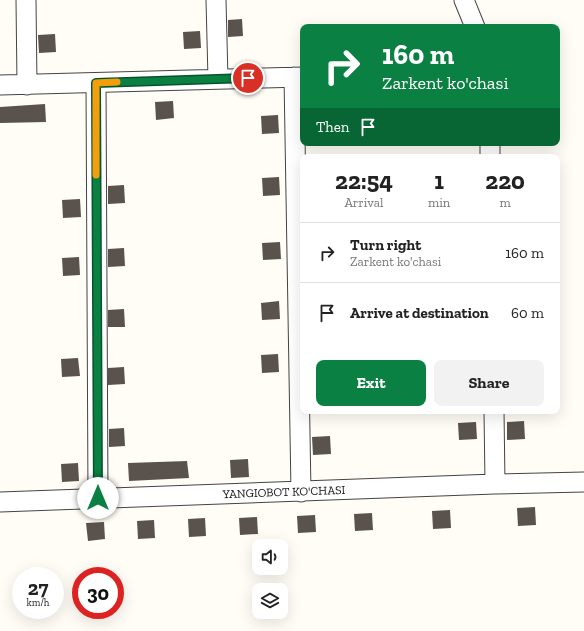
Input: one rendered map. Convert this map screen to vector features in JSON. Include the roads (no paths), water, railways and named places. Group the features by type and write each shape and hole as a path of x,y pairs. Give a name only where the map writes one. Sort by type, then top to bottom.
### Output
{"street":[{"path":"26,0 27,85"},
{"path":"216,0 218,79"},
{"path":"464,0 474,24"},
{"path":"0,85 299,77 300,284"},
{"path":"96,83 98,498"},
{"path":"301,414 301,492"},
{"path":"494,414 494,484"},
{"name":"YANGIOBOT KO'CHASI","path":"0,502 584,482"}]}
